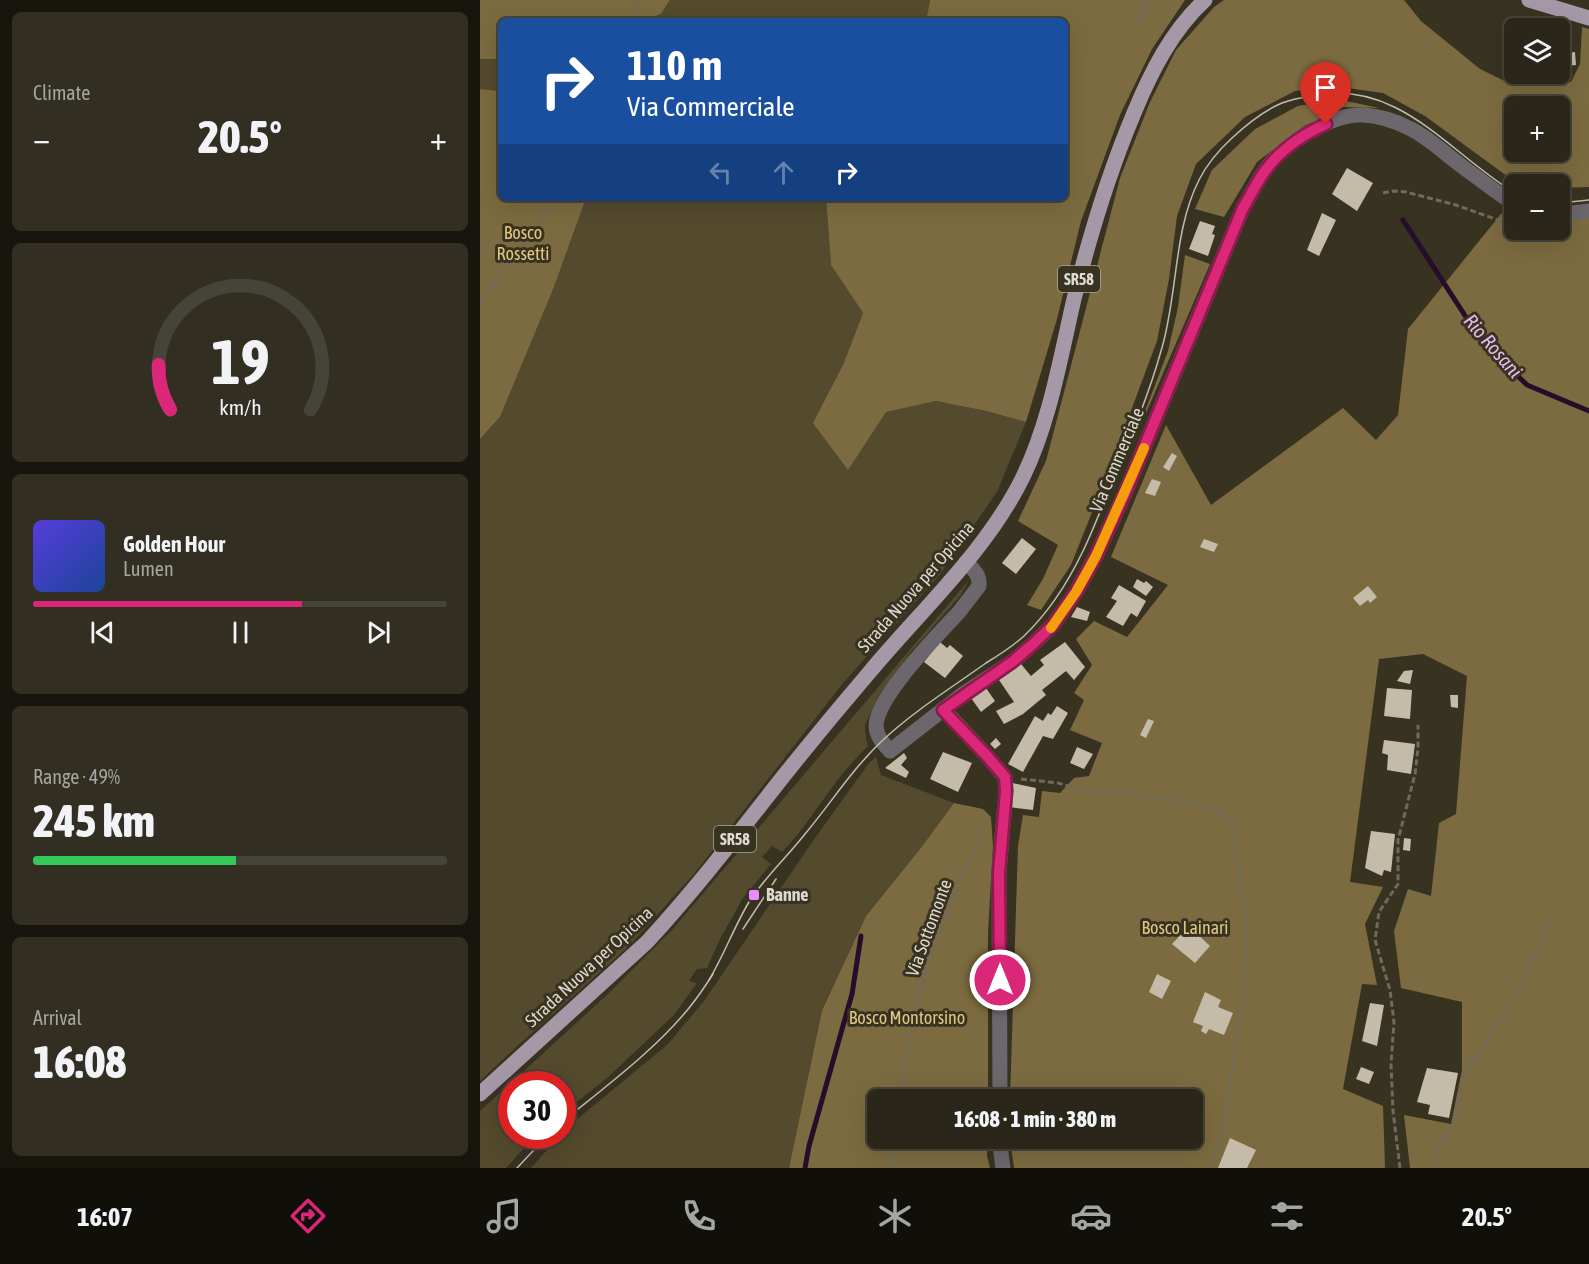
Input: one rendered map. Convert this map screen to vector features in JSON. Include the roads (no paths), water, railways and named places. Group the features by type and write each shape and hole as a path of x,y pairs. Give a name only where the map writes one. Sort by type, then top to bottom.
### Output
{"main road":[{"name":"Strada Nuova per Opicina","path":"480,1094 654,935 743,830 876,664 992,529 1024,476 1038,442 1049,408 1095,218 1140,99 1173,38 1205,0"},
{"path":"1529,0 1589,18"}],"street":[{"name":"Via Commerciale","path":"966,562 980,580 979,586 922,651 887,698 877,719 876,730 881,741 890,751 1032,645 1053,625 1076,592 1096,556 1126,491 1243,208 1267,168 1286,148 1311,131 1340,118 1361,114 1379,117 1394,121 1429,140 1504,197"},
{"path":"1570,213 1589,211"},
{"path":"943,710 1005,777 1006,791 999,872 1000,1089"},
{"path":"1001,1149 1003,1168"}],"waterway":[{"name":"Rio Rosani","path":"1403,220 1477,334 1497,356 1527,385 1589,411"},
{"path":"805,1168 809,1146 852,994 861,936"}],"tram line":[{"path":"709,980 755,893 862,762 907,719 1024,636 1042,617 1064,587 1091,535 1151,383 1166,330 1184,220 1191,200 1206,168 1227,143 1256,118 1282,103 1315,95 1345,93 1373,98 1398,109 1446,141 1504,186"},
{"path":"1570,202 1589,200"},
{"path":"743,929 776,879"},
{"path":"576,1111 661,1039 689,1008 713,974"},
{"path":"517,1168 535,1149"}],"place":[{"name":"Banne","path":"754,895"}],"park label":[{"name":"Bosco Rossetti","path":"523,243"},
{"name":"Bosco Lainari","path":"1185,928"},
{"name":"Bosco Montorsino","path":"907,1018"}]}
